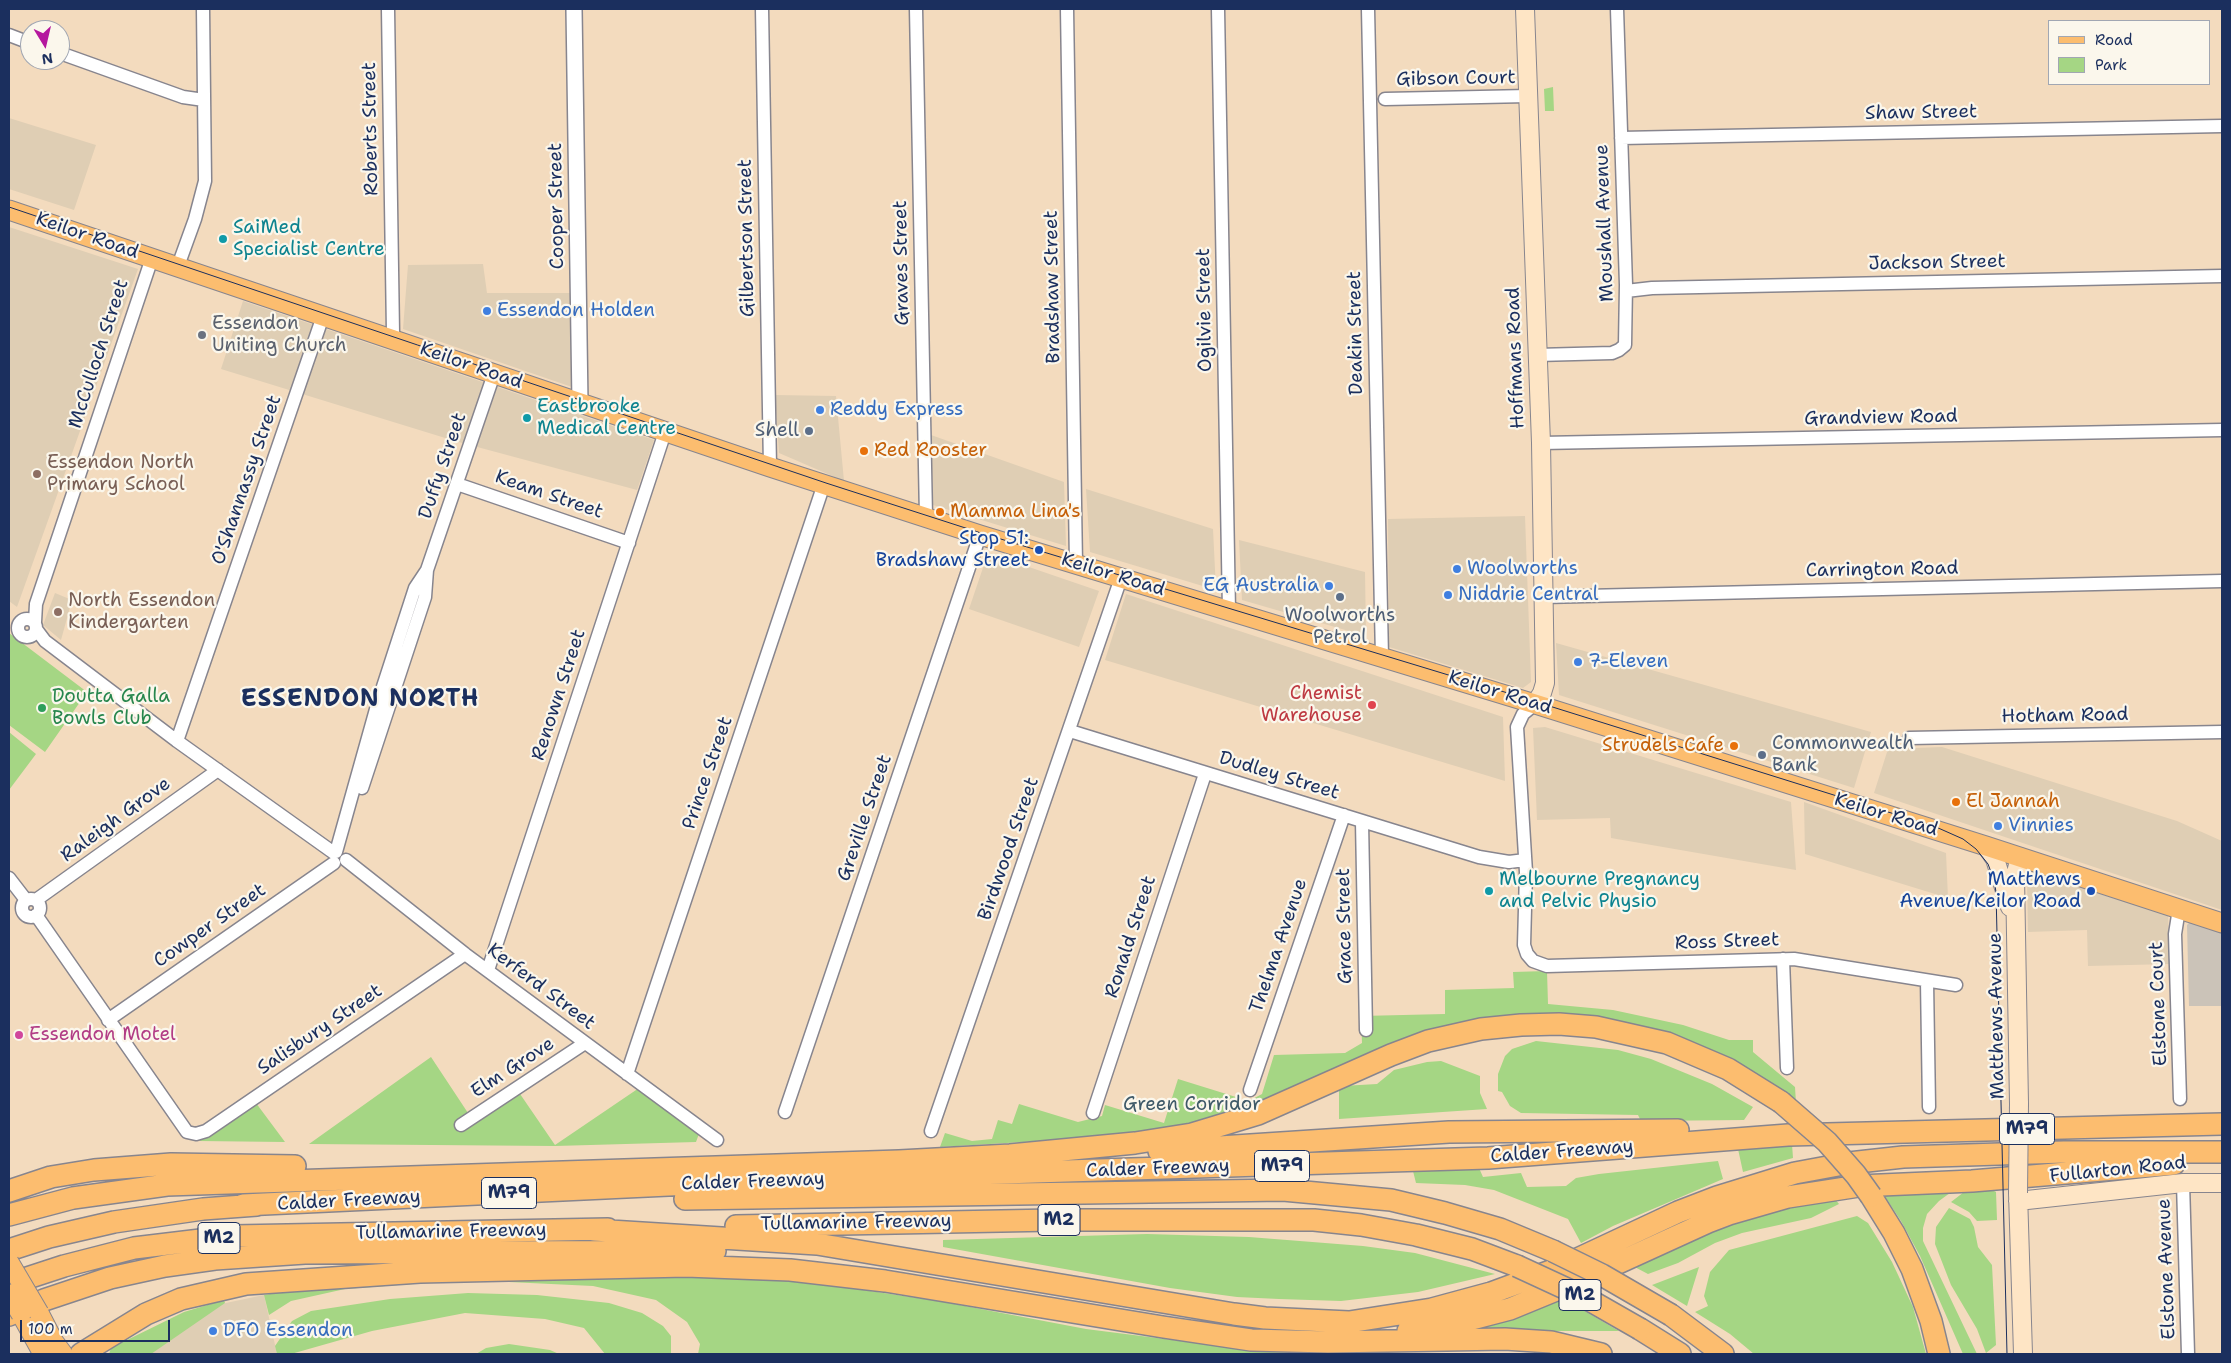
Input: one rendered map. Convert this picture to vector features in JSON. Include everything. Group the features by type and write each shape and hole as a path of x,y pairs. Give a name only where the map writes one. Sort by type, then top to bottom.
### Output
{"highway":[{"path":"15,1211 99,1193 167,1185 900,1161 1135,1143 1215,1128 1277,1107 1391,1055 1428,1041 1481,1029 1559,1024 1596,1027 1667,1044 1728,1069 1781,1102 1826,1142 1856,1175 1871,1196 1904,1251 1922,1295 1939,1354"},
{"name":"Calder Freeway","path":"243,1206 775,1180 1488,1158 1788,1135 2222,1124"},
{"path":"1010,1154 1174,1151 1449,1132 1703,1130 1788,1135"},
{"name":"M79","path":"594,1230 817,1244 1234,1314 1265,1318 1349,1322 1432,1309 1491,1293 1556,1269 1678,1212 1717,1197 1795,1173 1840,1164 1902,1157 2064,1152 2222,1152"},
{"path":"1299,1341 1410,1330 1495,1314 1536,1300 1722,1216 1768,1202 1808,1193 1859,1186 1943,1183 2204,1162 2222,1157"},
{"path":"9,1191 38,1181 68,1174 172,1164 616,1170"},
{"name":"Tullamarine Freeway","path":"9,1250 49,1237 114,1222 203,1209 243,1206 1283,1190 1391,1200 1500,1229 1553,1251 1602,1275 1672,1315 1723,1354"},
{"name":"Tullamarine Freeway","path":"9,1284 64,1266 134,1248 234,1236 1054,1220 1314,1220 1361,1225 1416,1235 1472,1249 1517,1266 1584,1297 1680,1354"},
{"path":"24,1315 81,1287 140,1271 205,1261 258,1256 450,1251 751,1251 821,1257 890,1267 1175,1318 1270,1326 1349,1322"},
{"path":"258,1256 401,1258 607,1267"},
{"path":"82,1354 104,1346 146,1314 181,1299 246,1284 420,1272 607,1267 751,1267 831,1274 924,1286 1251,1340 1505,1339 1551,1342 1601,1354"},
{"path":"1922,1295 1945,1336 1952,1354"}],"main road":[{"name":"Hoffmans Road","path":"1525,9 1541,444 1545,683 1542,693 1535,704"},
{"name":"Keilor Road","path":"9,210 665,432 980,535 1535,704 1986,846 2222,923"},
{"path":"1986,846 1992,853 1998,868 2017,931"},
{"name":"Matthews Avenue","path":"2020,857 2016,875 2019,1149 2027,1196 2024,1354"},
{"name":"Fullarton Road","path":"2027,1196 2183,1183 2222,1183"},
{"path":"9,1262 24,1315 54,1342 63,1354"},
{"path":"9,1294 24,1315 43,1354"}],"street":[{"path":"178,266 204,190 203,9"},
{"name":"Roberts Street","path":"388,9 393,333 391,339"},
{"name":"Cooper Street","path":"574,9 580,403"},
{"name":"Gilbertson Street","path":"762,9 770,467"},
{"name":"Graves Street","path":"916,9 926,517"},
{"name":"Bradshaw Street","path":"1067,9 1076,564"},
{"name":"Ogilvie Street","path":"1218,9 1229,611"},
{"name":"Deakin Street","path":"1368,9 1382,657"},
{"name":"Moushall Avenue","path":"1537,355 1612,353 1625,345 1626,288 1617,9"},
{"path":"70,57 183,97 204,100"},
{"name":"Gibson Court","path":"1385,99 1528,96"},
{"name":"Shaw Street","path":"1621,138 2222,126"},
{"name":"McCulloch Street","path":"23,624 36,604 152,258"},
{"name":"Jackson Street","path":"1626,288 2222,276"},
{"name":"O'Shannassy Street","path":"177,741 323,316"},
{"name":"Duffy Street","path":"339,857 415,588 427,570 494,374"},
{"name":"Grandview Road","path":"1541,444 2222,430"},
{"name":"Renown Street","path":"488,970 665,432"},
{"name":"Keam Street","path":"457,484 629,542"},
{"name":"Prince Street","path":"627,1074 824,484"},
{"name":"Greville Street","path":"785,1112 980,535"},
{"name":"Birdwood Street","path":"932,1131 1122,578"},
{"name":"Carrington Road","path":"1543,597 2222,581"},
{"name":"Kerferd Street","path":"23,624 177,741 339,857 465,954 717,1140"},
{"path":"1525,866 1517,727 1523,714 1535,704"},
{"name":"Dudley Street","path":"1070,731 1478,857 1525,866"},
{"name":"Hotham Road","path":"1909,738 2222,732"},
{"name":"Raleigh Grove","path":"31,900 218,770"},
{"name":"Ronald Street","path":"1093,1112 1205,774"},
{"name":"Thelma Avenue","path":"1250,1090 1344,815"},
{"name":"Grace Street","path":"1362,822 1366,1030"},
{"name":"Cowper Street","path":"108,1020 339,857"},
{"name":"Ross Street","path":"1525,866 1524,945 1530,958 1537,963 1547,966 1783,959 1801,960 1956,985"},
{"path":"9,878 31,900 22,907 24,914 30,917 36,915 108,1020"},
{"name":"Elstone Court","path":"2179,909 2175,934 2180,1099"},
{"name":"Salisbury Street","path":"108,1020 187,1132 196,1134 206,1131 465,954"},
{"path":"1783,959 1787,1068"},
{"path":"1926,981 1929,1107"},
{"name":"Elm Grove","path":"461,1125 585,1043"},
{"name":"Elstone Avenue","path":"2183,1183 2188,1354"}],"shaded area":[{"path":"9,118 96,145 74,210 9,189"},
{"name":"Essendon North Primary School","path":"9,227 138,269 17,607 9,601"},
{"name":"Essendon Holden","path":"483,264 487,293 570,293 572,387 403,329 408,265"},
{"path":"243,301 654,440 637,490 455,441 221,369"},
{"name":"Shell","path":"775,395 836,396 844,481 779,453"},
{"path":"931,435 1064,482 1066,546 933,505"},
{"path":"1086,489 1213,529 1216,590 1090,552"},
{"name":"Niddrie Central","path":"1525,516 1531,682 1523,688 1389,647 1388,519"},
{"path":"1239,540 1365,572 1366,636 1242,600"},
{"path":"988,553 1099,591 1079,647 969,609"},
{"name":"North Essendon Kindergarten","path":"55,593 72,600 61,640 43,625"},
{"path":"1126,594 1503,717 1505,781 1105,660"},
{"path":"1556,643 1871,732 1854,788 1559,695"},
{"path":"1545,727 1791,802 1796,870 1611,838 1610,818 1537,820 1533,728"},
{"path":"1942,747 2177,821 2222,841 2222,910 1874,793 1888,749"},
{"path":"1804,802 1946,853 1948,898 1805,854"},
{"path":"2035,874 2168,915 2170,964 2088,966 2087,930 2028,932 2027,880"},
{"path":"2191,921 2222,929 2222,1006 2189,1006 2187,925"},
{"name":"DFO Essendon","path":"264,1295 277,1354 128,1354 221,1304"}],"green space":[{"path":"1553,87 1554,111 1545,111 1544,89"},
{"name":"Doutta Galla Bowls Club","path":"9,633 87,692 45,752 9,725"},
{"path":"9,732 36,754 9,790"},
{"name":"Green Corridor","path":"1547,971 1548,1004 1613,1010 1683,1025 1729,1040 1753,1040 1753,1052 1795,1087 1796,1103 1711,1052 1482,1020 1276,1099 1196,1124 1090,1138 940,1147 945,1133 972,1141 992,1139 998,1120 1012,1124 1019,1104 1078,1122 1102,1116 1105,1105 1164,1123 1178,1079 1236,1097 1237,1101 1245,1103 1262,1094 1274,1055 1345,1053 1362,1043 1361,1016 1445,1014 1445,990 1514,988 1513,972"},
{"path":"1536,1041 1618,1050 1651,1059 1712,1084 1753,1107 1744,1120 1641,1121 1638,1115 1521,1113 1510,1106 1502,1092 1498,1091 1498,1074 1505,1056 1512,1049"},
{"path":"431,1057 468,1113 518,1091 555,1145 639,1088 700,1131 696,1142 555,1146 309,1144"},
{"path":"1441,1061 1480,1076 1480,1093 1487,1109 1339,1119 1339,1089 1342,1086 1377,1084 1394,1070 1427,1062"},
{"path":"256,1103 285,1142 199,1141"},
{"path":"1792,1144 1793,1158 1743,1172 1738,1149"},
{"path":"1718,1161 1723,1179 1613,1226 1581,1243 1568,1219 1494,1190 1465,1185 1416,1183 1413,1171 1479,1168 1483,1177 1521,1173 1527,1187 1566,1186 1576,1178 1599,1174"},
{"path":"1994,1185 1997,1220 1977,1221 1969,1212 1951,1202 1964,1192"},
{"path":"1954,1190 1939,1201 1927,1214 1923,1228 1923,1241 1977,1354 1963,1354 1920,1256 1884,1195"},
{"path":"1830,1193 1839,1204 1811,1218 1742,1233 1715,1243 1678,1263 1648,1274 1629,1264 1663,1245"},
{"path":"1949,1208 1970,1219 1974,1227 1978,1247 1992,1265 1996,1345 1986,1353 1977,1329 1951,1285 1935,1244 1936,1227"},
{"path":"1857,1216 1868,1223 1892,1262 1913,1307 1926,1354 1754,1354 1730,1334 1695,1312 1708,1306 1704,1296 1710,1272 1729,1250"},
{"path":"1147,1234 1249,1237 1363,1246 1415,1253 1495,1274 1418,1292 1341,1301 1237,1297 1170,1288 943,1247 943,1240"},
{"path":"1699,1267 1687,1306 1652,1285"},
{"path":"531,1271 750,1277 857,1289 944,1302 1086,1329 1267,1352 1460,1354 698,1354 700,1344 687,1322 656,1300 593,1286 467,1280 345,1289 291,1301 269,1315 264,1295 305,1288"},
{"path":"468,1293 537,1295 609,1303 642,1313 663,1326 671,1336 671,1353 605,1354 584,1328 545,1319 465,1313 372,1331 291,1354 277,1354 275,1346 292,1321 311,1311 390,1299"},
{"path":"1562,1298 1619,1331 1544,1331 1476,1334 1473,1327"},
{"path":"224,1300 225,1303 151,1354 109,1354 111,1348 120,1337 127,1340 184,1312"},
{"path":"509,1344 550,1350 559,1354 476,1354 486,1348"}],"tram line":[{"path":"9,207 826,483 981,533 1511,694 1936,827 1963,839 1976,849 1988,864 1996,892 2007,1354"}],"place":[{"name":"SaiMed Specialist Centre","path":"223,239"},
{"name":"Essendon Holden","path":"487,311"},
{"name":"Essendon Uniting Church","path":"202,335"},
{"name":"Reddy Express","path":"820,410"},
{"name":"Eastbrooke Medical Centre","path":"527,418"},
{"name":"Shell","path":"809,431"},
{"name":"Red Rooster","path":"864,451"},
{"name":"Essendon North Primary School","path":"37,474"},
{"name":"Mamma Lina's","path":"940,512"},
{"name":"Stop 51: Bradshaw Street","path":"1039,550"},
{"name":"Woolworths","path":"1457,569"},
{"name":"EG Australia","path":"1329,586"},
{"name":"Niddrie Central","path":"1448,595"},
{"name":"Woolworths Petrol","path":"1340,597"},
{"name":"North Essendon Kindergarten","path":"58,612"},
{"name":"7-Eleven","path":"1578,662"},
{"name":"Chemist Warehouse","path":"1372,705"},
{"name":"Doutta Galla Bowls Club","path":"42,708"},
{"name":"Strudels Cafe","path":"1734,746"},
{"name":"Commonwealth Bank","path":"1762,755"},
{"name":"El Jannah","path":"1956,802"},
{"name":"Vinnies","path":"1998,826"},
{"name":"Melbourne Pregnancy and Pelvic Physio","path":"1489,891"},
{"name":"Matthews Avenue/Keilor Road","path":"2091,891"},
{"name":"Essendon Motel","path":"19,1035"},
{"name":"DFO Essendon","path":"213,1331"}],"district":[{"name":"ESSENDON NORTH","path":"360,700"}]}
